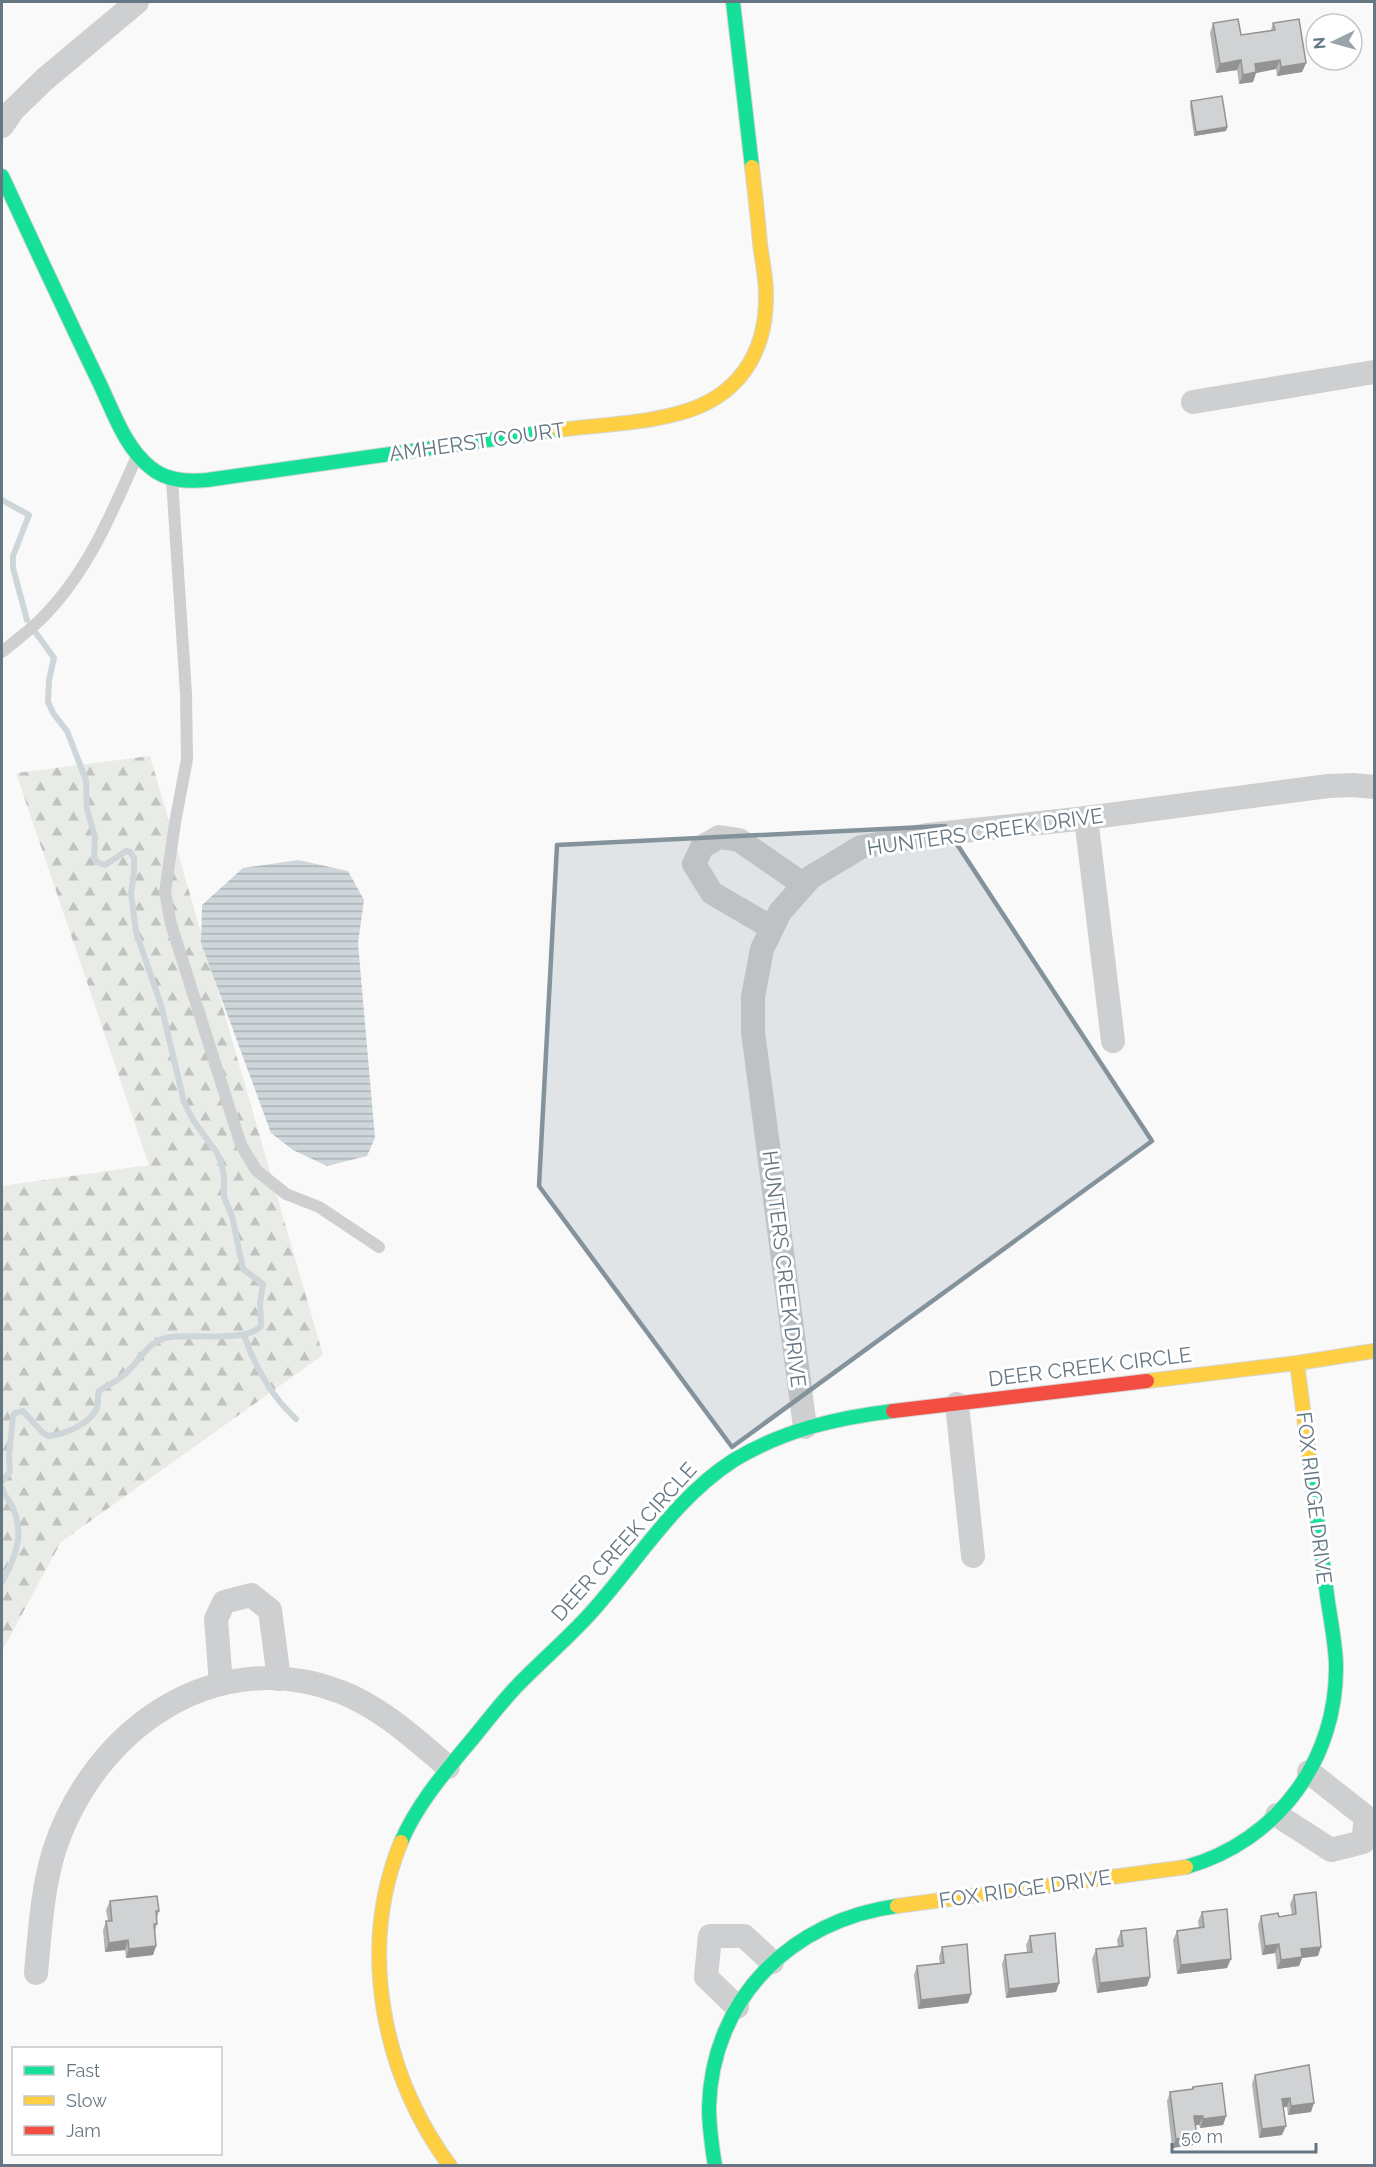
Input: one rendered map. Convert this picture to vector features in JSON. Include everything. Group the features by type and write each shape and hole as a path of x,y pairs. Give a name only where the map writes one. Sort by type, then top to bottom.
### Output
{"street":[{"path":"2,126 13,110 45,79 138,2"},
{"name":"AMHERST COURT","path":"2,176 67,317 138,455 153,470 172,479 190,481 260,473 668,417 705,404 724,393 742,378 755,356 766,315 766,294 733,2"},
{"path":"1193,402 1374,372"},
{"name":"HUNTERS CREEK DRIVE","path":"805,1427 753,1032 753,997 762,949 772,928 780,912 811,877 861,847 927,835 1086,818 1328,786 1374,787"},
{"path":"1086,818 1113,1041"},
{"path":"772,928 711,893 694,864 702,847 719,837 739,840 804,885"},
{"name":"DEER CREEK CIRCLE","path":"450,2166 424,2129 408,2098 396,2065 384,2010 380,1953 385,1897 392,1866 413,1816 448,1767 508,1696 589,1614 671,1516 715,1473 758,1448 805,1427 866,1414 1297,1363 1374,1351"},
{"name":"FOX RIDGE DRIVE","path":"715,2166 709,2106 716,2057 725,2031 737,2007 754,1982 772,1962 795,1943 844,1918 873,1909 1182,1869 1234,1848 1255,1834 1294,1795 1309,1772 1322,1745 1335,1690 1336,1662 1297,1363"},
{"path":"957,1404 973,1556"},
{"path":"221,1684 216,1619 224,1602 250,1595 270,1610 279,1678"},
{"path":"36,1973 46,1882 55,1850 70,1812 87,1783 124,1738 154,1713 191,1693 221,1684 252,1679 279,1678 321,1686 365,1703 402,1727 448,1767"},
{"path":"1276,1815 1330,1850 1363,1842 1366,1817 1309,1772"},
{"path":"737,2007 706,1977 710,1936 744,1936 772,1962"}],"lane":[{"path":"2,652 44,617 74,580 107,525 138,455"},
{"path":"172,479 186,694 187,759 165,892 171,924 241,1144 256,1170 286,1194 319,1207 379,1247"}],"highlighted area":[{"path":"945,826 1152,1141 732,1447 539,1186 557,845"}],"green space":[{"path":"150,756 323,1355 61,1542 2,1651 2,1186 149,1165 16,773"}],"shaded area":[{"path":"298,860 348,871 364,900 358,943 375,1138 367,1156 327,1166 293,1150 271,1133 201,943 202,905 243,868"}],"building":[{"path":"1238,19 1241,35 1275,30 1273,23 1299,19 1304,63 1281,67 1280,60 1255,64 1256,72 1243,75 1241,60 1220,64 1213,23"},
{"path":"1222,96 1227,127 1196,132 1191,101"},
{"path":"1316,1892 1321,1947 1301,1949 1302,1957 1281,1960 1279,1944 1265,1946 1261,1916 1278,1913 1279,1917 1296,1914 1294,1895"},
{"path":"157,1896 159,1911 156,1911 157,1924 154,1924 156,1946 129,1949 128,1940 109,1943 106,1921 112,1921 110,1901"},
{"path":"1227,1909 1231,1959 1181,1965 1177,1931 1204,1927 1202,1912"},
{"path":"1146,1928 1150,1977 1100,1983 1096,1949 1123,1946 1121,1931"},
{"path":"1055,1933 1059,1983 1009,1989 1005,1955 1032,1952 1030,1936"},
{"path":"967,1944 971,1994 921,2000 917,1966 944,1963 942,1947"},
{"path":"1309,2065 1314,2103 1291,2106 1290,2098 1282,2099 1286,2126 1262,2129 1255,2075"},
{"path":"1222,2083 1226,2116 1203,2119 1203,2116 1194,2116 1197,2136 1176,2139 1170,2092"}],"waterway":[{"path":"2,500 29,515 13,556 13,568 27,620"},
{"path":"2,1481 10,1472 9,1456 15,1413 23,1411 43,1433 49,1436 76,1428 88,1420 96,1410 99,1391 123,1376 156,1342 180,1336 232,1336 254,1331 261,1326 260,1303 263,1284 243,1269 232,1216 224,1197 221,1162 184,1102 161,1005 136,932 131,893 134,858 130,852 126,851 105,865 97,862 94,857 95,837 87,809 86,780 67,731 53,713 48,702 49,680 54,658 36,633"},
{"path":"244,1335 265,1380 279,1401 296,1419"},
{"path":"2,1488 13,1508 18,1528 17,1546 2,1582"}],"traffic: fast":[{"path":"733,2 752,167"},
{"path":"2,176 120,428 142,460 164,476 185,481 207,480 559,430"},
{"path":"401,1842 429,1793 503,1701 588,1616 656,1533 712,1476 734,1460 791,1433 851,1417 893,1411"},
{"path":"1186,1867 1219,1855 1249,1838 1274,1816 1296,1791 1314,1763 1326,1732 1334,1698 1336,1663 1309,1455"},
{"path":"715,2166 709,2107 714,2068 725,2032 742,1999 765,1971 792,1947 824,1928 859,1914 897,1906"}],"traffic: slow":[{"path":"559,430 633,422 676,414 716,398 732,386 744,371 754,355 761,336 766,294 752,167"},
{"path":"1147,1381 1297,1363 1374,1351"},
{"path":"1297,1363 1309,1455"},
{"path":"401,1842 388,1883 381,1925 380,1968 384,2010 393,2052 408,2092 427,2130 450,2166"},
{"path":"897,1906 1186,1867"}],"traffic: jam":[{"path":"893,1411 1147,1381"}]}
